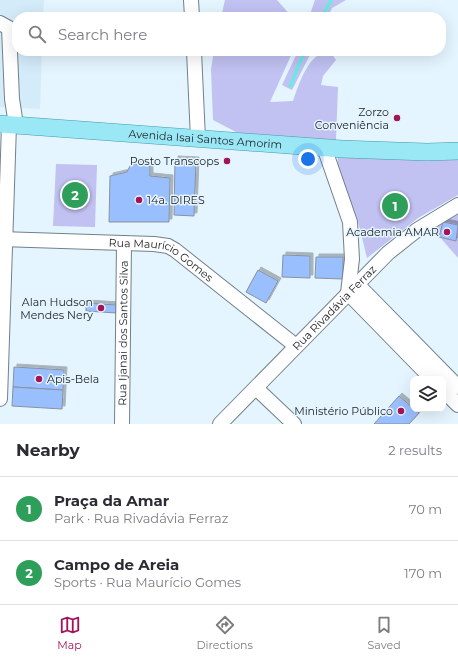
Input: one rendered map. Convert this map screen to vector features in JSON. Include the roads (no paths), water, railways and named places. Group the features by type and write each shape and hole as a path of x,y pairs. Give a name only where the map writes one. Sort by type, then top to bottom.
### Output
{"main road":[{"name":"Avenida Isai Santos Amorim","path":"8,125 324,147 427,152 458,151"}],"street":[{"path":"191,0 192,12"},
{"path":"0,23 9,28 12,99 8,125 2,239 0,399"},
{"path":"194,56 198,138"},
{"path":"324,147 350,222 352,244 351,287 429,376"},
{"name":"Rua Rivadávia Ferraz","path":"220,424 351,287 388,253 411,235 458,205"},
{"name":"Rua Maurício Gomes","path":"2,239 162,244 175,250 296,346"},
{"name":"Rua Ijanai dos Santos Silva","path":"122,424 124,243"},
{"path":"351,287 458,387"},
{"path":"256,388 294,424"},
{"path":"446,393 458,405"}],"waterway":[{"path":"325,12 331,0"},
{"path":"290,86 303,56"}],"place":[{"name":"Zorzo Conveniência","path":"397,118"},
{"name":"Posto Transcops","path":"227,161"},
{"name":"Campo de Areia","path":"75,195"},
{"name":"14a. DIRES","path":"139,200"},
{"name":"Praça da Amar","path":"395,206"},
{"name":"Academia AMAR","path":"447,232"},
{"name":"Alan Hudson Mendes Nery","path":"101,308"},
{"name":"Apis-Bela","path":"39,379"},
{"name":"Ministério Público","path":"401,411"}]}
